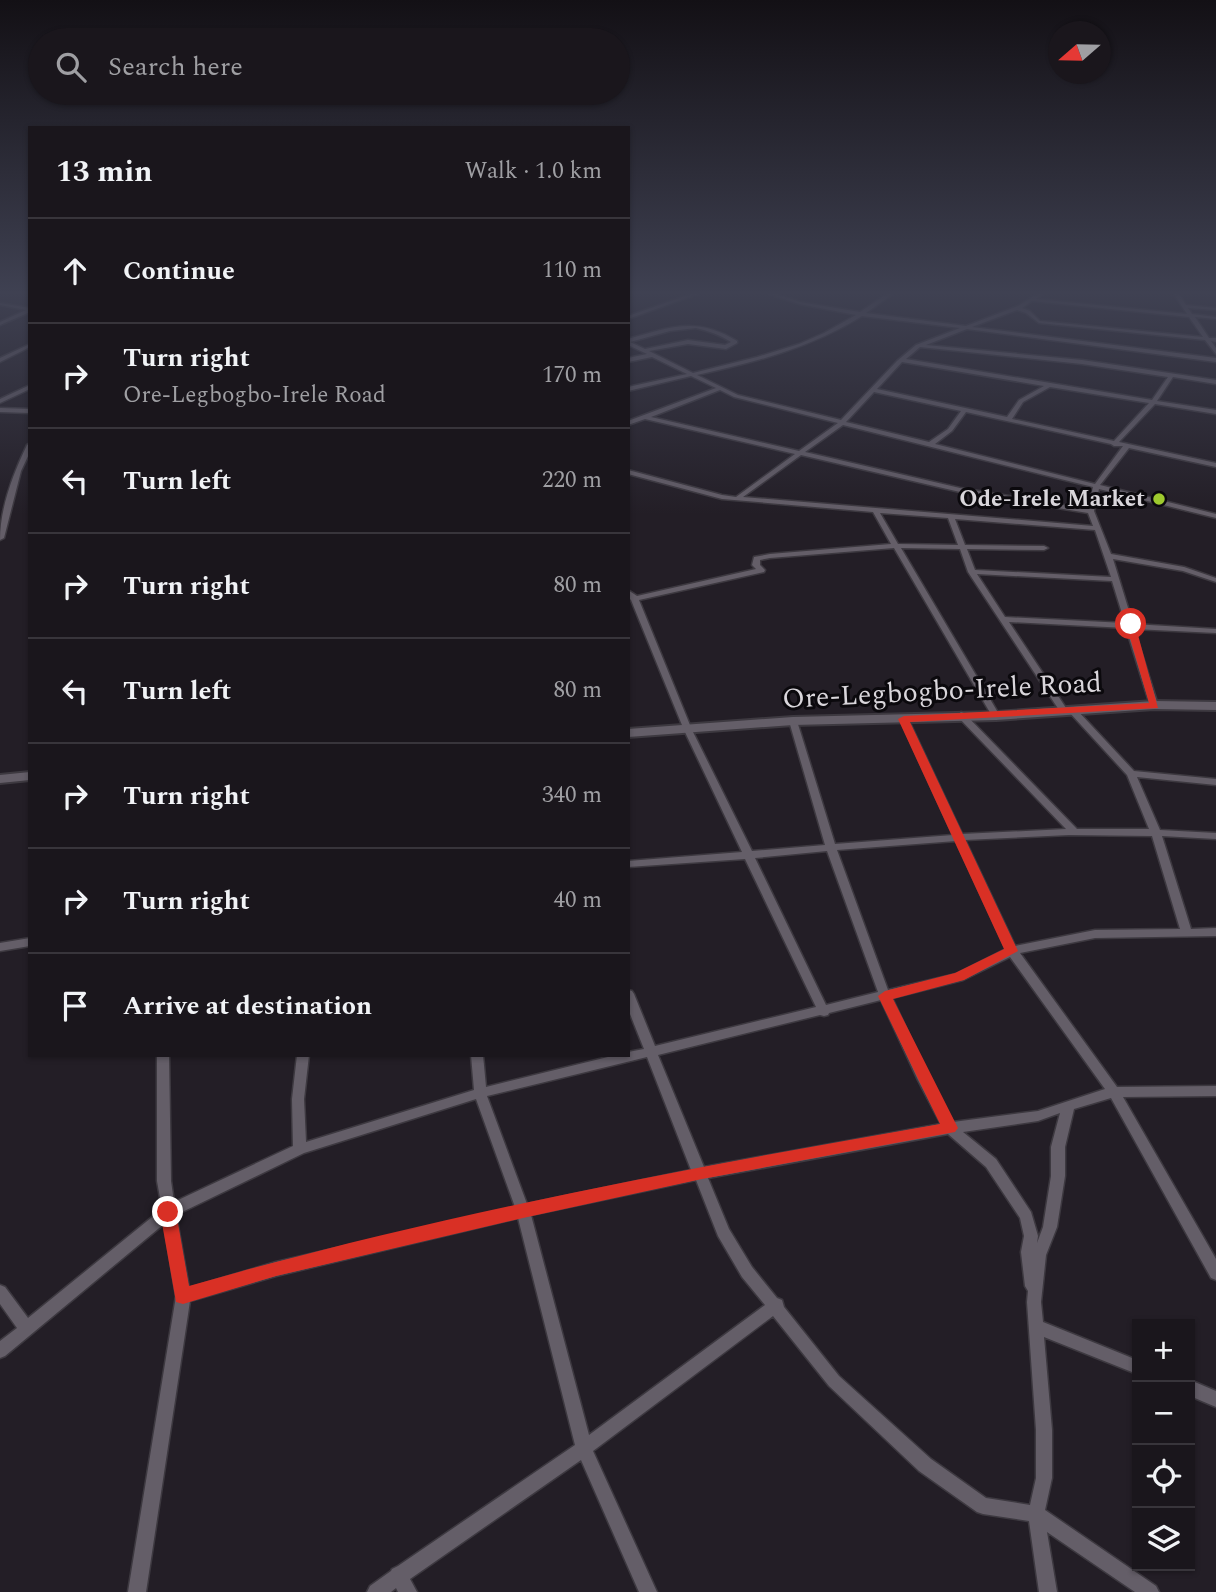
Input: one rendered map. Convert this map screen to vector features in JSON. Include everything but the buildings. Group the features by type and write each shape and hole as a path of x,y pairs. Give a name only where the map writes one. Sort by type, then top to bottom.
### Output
{"main road":[{"name":"Ore-Legbogbo-Irele Road","path":"630,733 793,721 996,716 1154,705 1216,706"},
{"path":"0,779 28,776"}],"street":[{"path":"672,365 737,396 1216,516"},
{"path":"630,388 731,365"},
{"path":"739,497 843,422 896,365"},
{"path":"932,365 1216,412"},
{"path":"1105,365 1216,382"},
{"path":"1114,444 1153,402 1172,375"},
{"path":"1009,419 1021,401 1049,385"},
{"path":"0,401 28,388"},
{"path":"630,422 719,389"},
{"path":"874,390 1126,447 1215,463"},
{"path":"0,410 28,411"},
{"path":"932,443 950,430 965,410"},
{"path":"645,417 960,490 1091,512"},
{"path":"1126,447 1097,485 1091,512 1131,624 1154,705"},
{"path":"0,538 18,471 28,449"},
{"path":"18,471 28,470"},
{"path":"630,473 722,497 876,512 1097,528"},
{"path":"876,512 893,546 996,716"},
{"path":"951,517 972,572 1069,711 1131,774 1156,831 1185,930"},
{"path":"635,599 761,570 756,562 761,558 893,546 1044,548"},
{"path":"1108,556 1184,569 1216,580"},
{"path":"972,572 1115,579"},
{"path":"630,594 635,599 688,730 824,1012"},
{"path":"1005,619 1131,624 1216,631"},
{"path":"961,715 1073,830"},
{"path":"904,719 1012,951 1114,1092 1216,1273"},
{"path":"793,721 831,848 885,996 950,1128 991,1163 1026,1216 1031,1236 1028,1252 1038,1327 1044,1478 1036,1514 1048,1592"},
{"path":"1131,774 1216,782"},
{"path":"630,864 750,857 960,835 1073,830 1156,831 1216,836"},
{"path":"630,1057 824,1012 959,977 1012,951 1095,934 1185,930 1216,932"},
{"path":"0,947 28,942"},
{"path":"630,999 702,1173 723,1232 747,1272 834,1381 925,1465 983,1506 1036,1514 1150,1592"},
{"path":"137,1592 183,1296 164,1181 163,1057"},
{"path":"300,1149 298,1099 303,1057"},
{"path":"477,1057 480,1093 523,1211 584,1448 648,1592"},
{"path":"0,1351 168,1212 300,1149 480,1093 628,1057"},
{"path":"183,1296 276,1269 523,1211 702,1173 950,1128 1038,1116 1114,1092 1216,1091"},
{"path":"1034,1302 1039,1255 1050,1227 1058,1147 1069,1105"},
{"path":"0,1292 27,1329"},
{"path":"376,1592 584,1448 776,1305"},
{"path":"1038,1327 1132,1365"},
{"path":"1195,1390 1216,1399"},
{"path":"398,1575 408,1592"}],"place":[{"name":"Ode-Irele Market","path":"1159,499"}],"route":[{"path":"168,1212 183,1296 276,1269 523,1211 702,1173 950,1128 924,1080 885,996 959,977 1012,951 904,719 961,715 996,716 1154,705 1131,624"}]}
